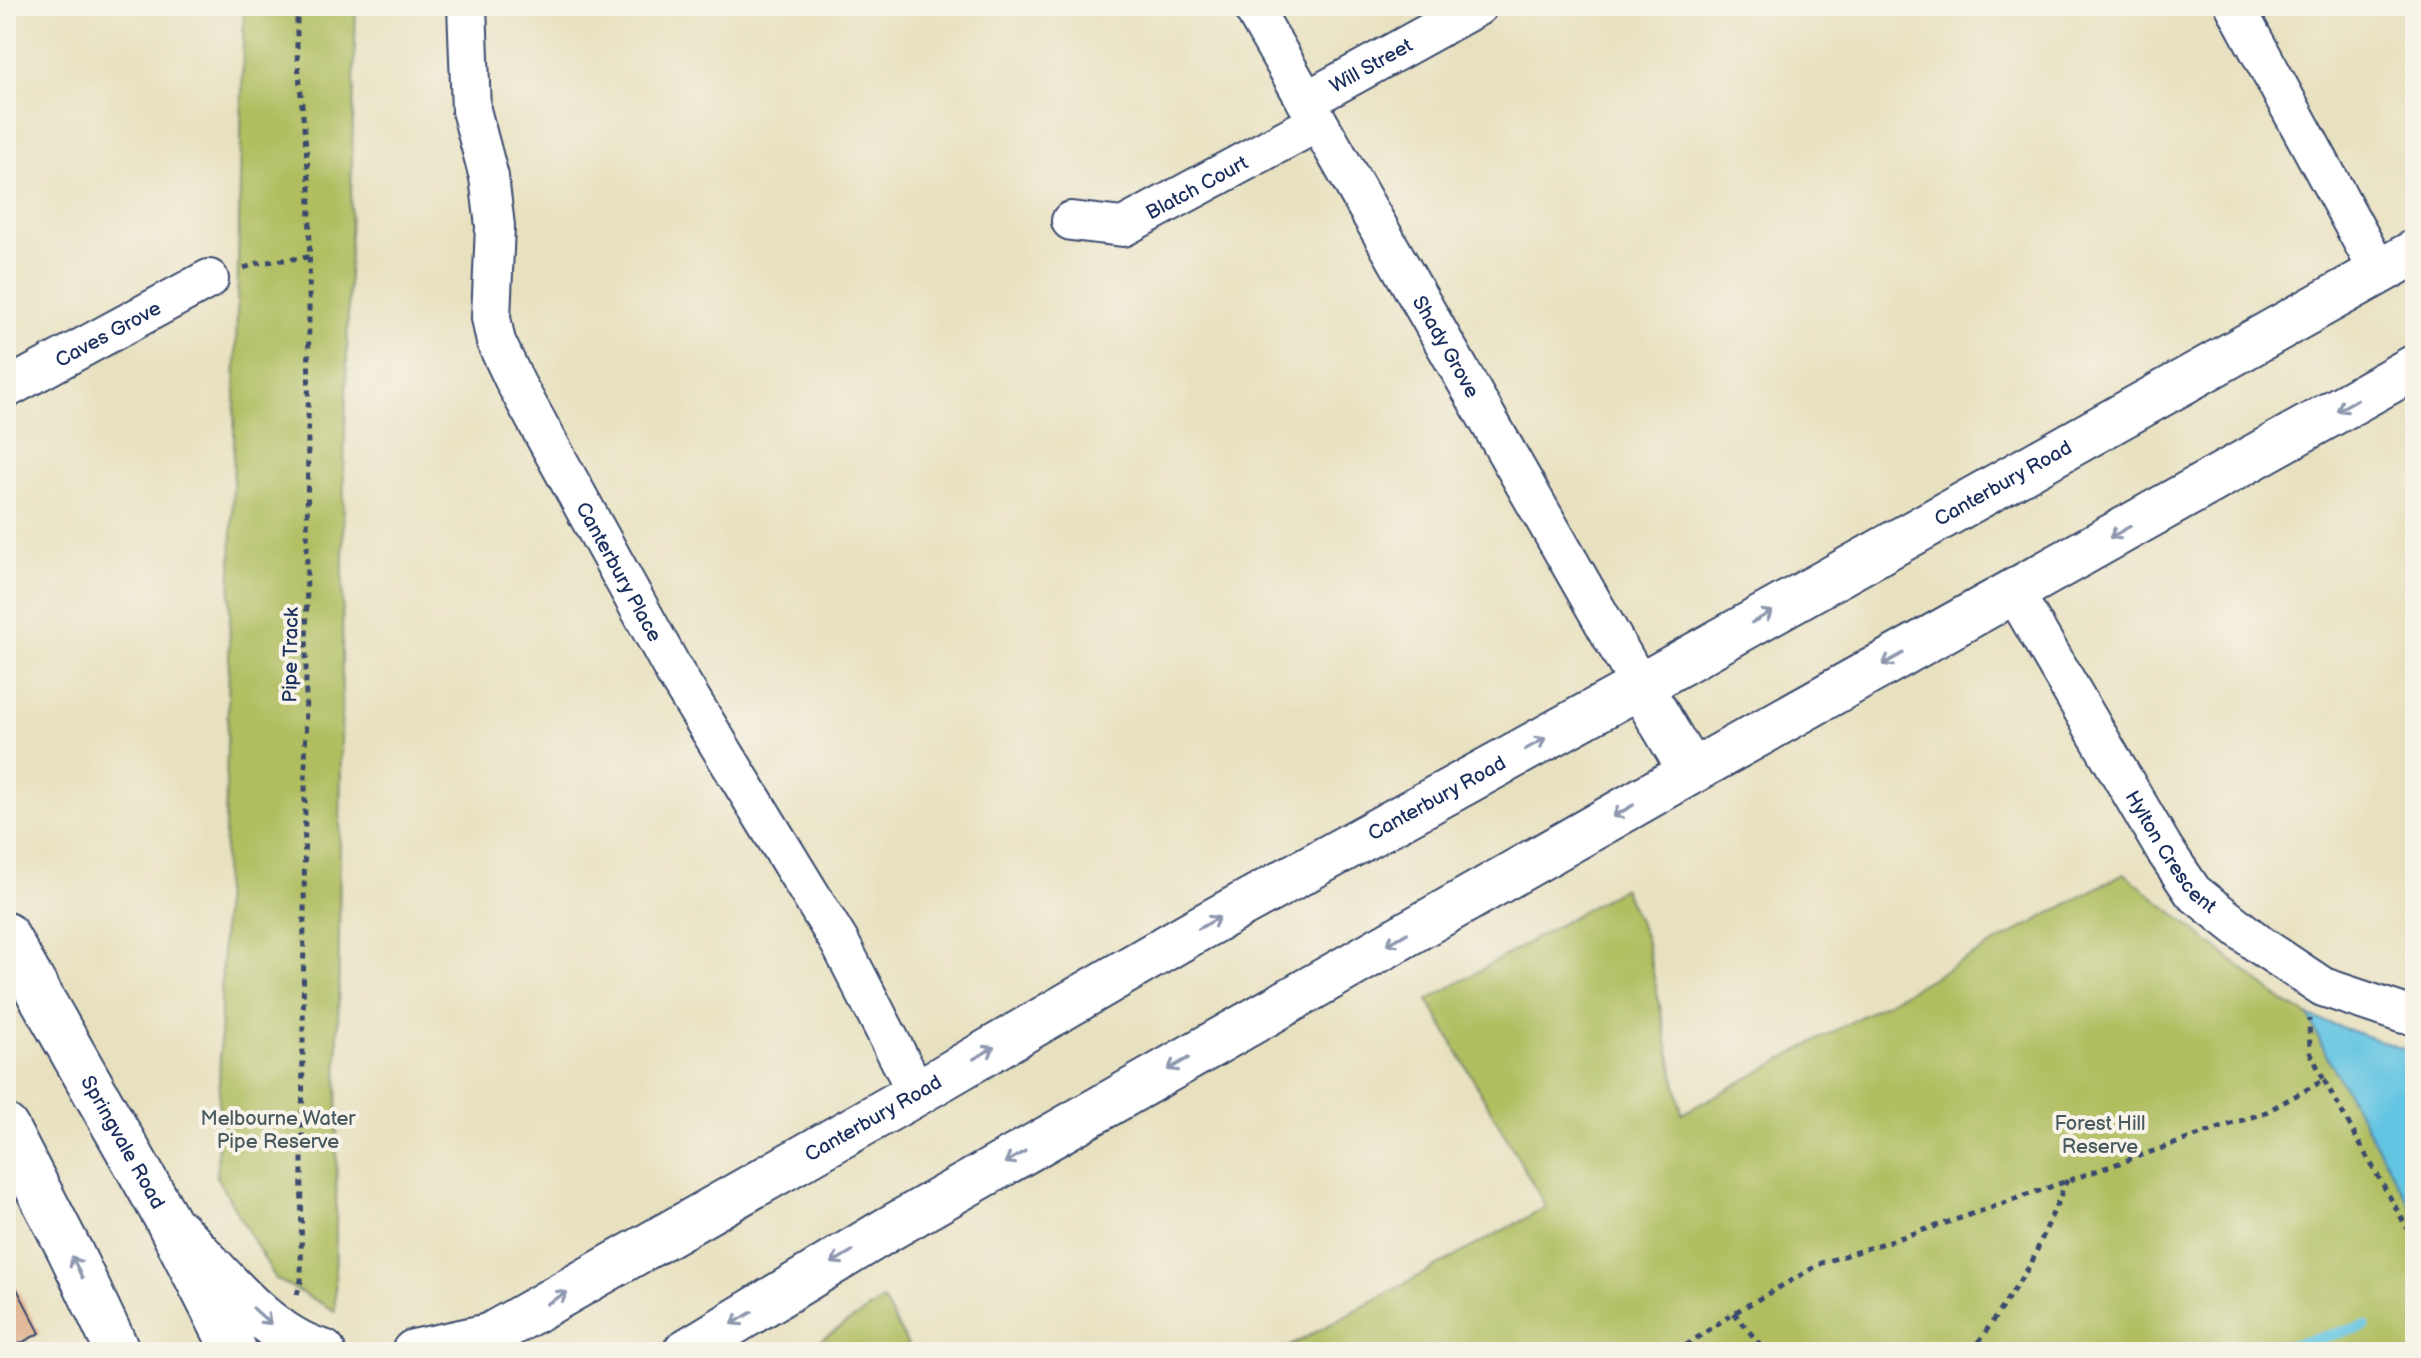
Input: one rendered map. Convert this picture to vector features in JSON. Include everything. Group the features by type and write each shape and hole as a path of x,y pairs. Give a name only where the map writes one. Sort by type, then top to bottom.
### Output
{"main road":[{"name":"Canterbury Road","path":"414,1352 475,1344 1193,932 2397,262"},
{"path":"685,1352 885,1231 1691,772 2415,367"},
{"path":"1640,686 1691,772"},
{"name":"Springvale Road","path":"6,935 168,1221 235,1352"},
{"path":"6,1127 64,1238 114,1347"},
{"path":"168,1221 261,1316 286,1336 323,1352"}],"street":[{"name":"Canterbury Place","path":"467,6 471,110 489,177 495,226 491,318 496,342 675,673 840,943 917,1093"},
{"name":"Shady Grove","path":"1252,6 1640,686"},
{"name":"Will Street","path":"1312,112 1478,6"},
{"path":"2235,6 2397,262"},
{"name":"Blatch Court","path":"1071,221 1123,227 1312,112"},
{"name":"Caves Grove","path":"6,389 209,279"},
{"name":"Hylton Crescent","path":"2014,592 2164,849 2193,892 2260,945 2323,987 2404,1014 2415,1014"}],"path":[{"name":"Pipe Track","path":"294,1304 301,1281 310,189 297,53 297,6"},
{"path":"209,279 258,263 309,257"},
{"path":"2323,987 2309,1016 2310,1052 2415,1242"},
{"path":"1676,1352 1734,1313 1822,1263 2266,1112 2324,1080"},
{"path":"1972,1352 2031,1264 2068,1179"},
{"path":"1734,1313 1766,1352"}],"green space":[{"name":"Melbourne Water Pipe Reserve","path":"244,6 356,6 344,471 335,1311 276,1279 217,1178"},
{"name":"Forest Hill Reserve","path":"2124,873 2285,1003 2309,1016 2326,1054 2415,1214 2415,1352 1279,1352 1546,1207 1428,1000 1623,888 1646,938 1682,1114"},
{"path":"883,1300 912,1352 802,1352"}],"water":[{"path":"2309,1016 2415,1053 2415,1214 2326,1054"}],"building":[{"path":"6,1268 40,1333 6,1351"}],"waterway":[{"path":"2266,1352 2365,1326"}]}
